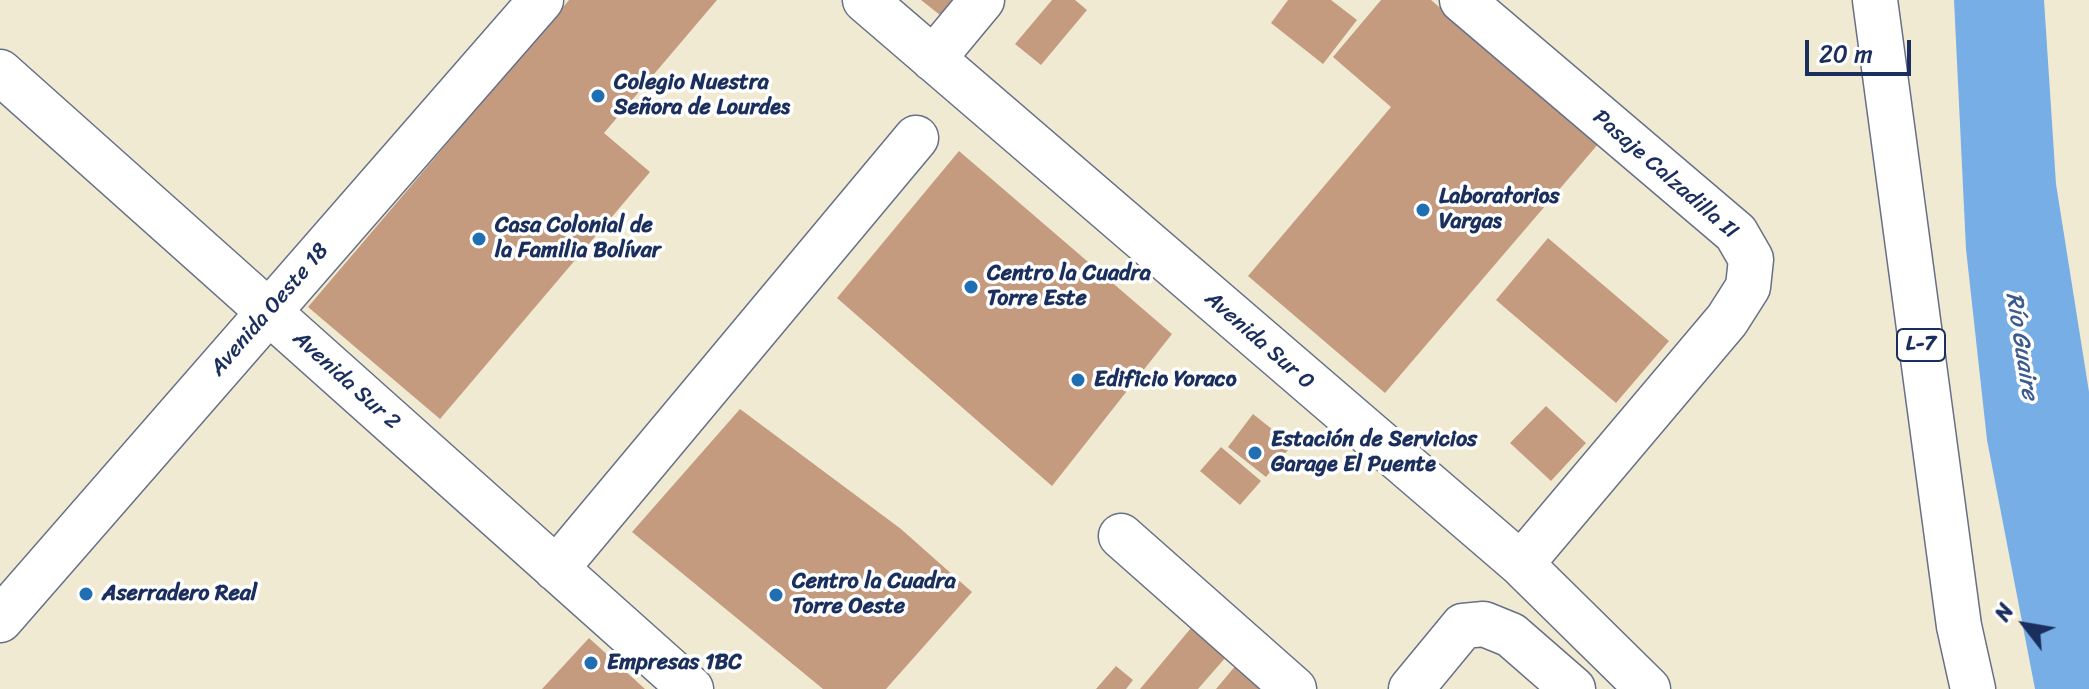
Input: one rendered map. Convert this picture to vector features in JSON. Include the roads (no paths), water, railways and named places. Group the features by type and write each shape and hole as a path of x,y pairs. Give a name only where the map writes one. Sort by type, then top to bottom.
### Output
{"main road":[{"name":"Avenida Oeste 18","path":"0,620 541,0"},
{"name":"Avenida Sur 0","path":"865,0 1521,564 1648,689"},
{"path":"933,59 982,0"},
{"name":"Pasaje Calzadilla II","path":"1462,0 1736,233 1751,259 1748,287 1727,320 1521,564"},
{"name":"L-7","path":"1875,0 1959,626 1973,689"},
{"name":"Avenida Sur 2","path":"0,72 691,689"},
{"path":"556,569 916,138"},
{"path":"1121,536 1294,689"},
{"path":"1411,689 1463,626 1484,624 1511,635 1573,689"}],"water":[{"name":"Río Guaire","path":"1954,0 2044,0 2056,184 2089,392 2089,689 2035,689 1987,440 1966,249"}],"place":[{"name":"Colegio Nuestra Señora de Lourdes","path":"598,96"},
{"name":"Laboratorios Vargas","path":"1423,210"},
{"name":"Casa Colonial de la Familia Bolívar","path":"479,239"},
{"name":"Centro la Cuadra Torre Este","path":"971,287"},
{"name":"Edificio Yoraco","path":"1078,380"},
{"name":"Estación de Servicios Garage El Puente","path":"1255,453"},
{"name":"Aserradero Real","path":"86,594"},
{"name":"Centro la Cuadra Torre Oeste","path":"776,595"},
{"name":"Empresas 1BC","path":"591,663"}]}
